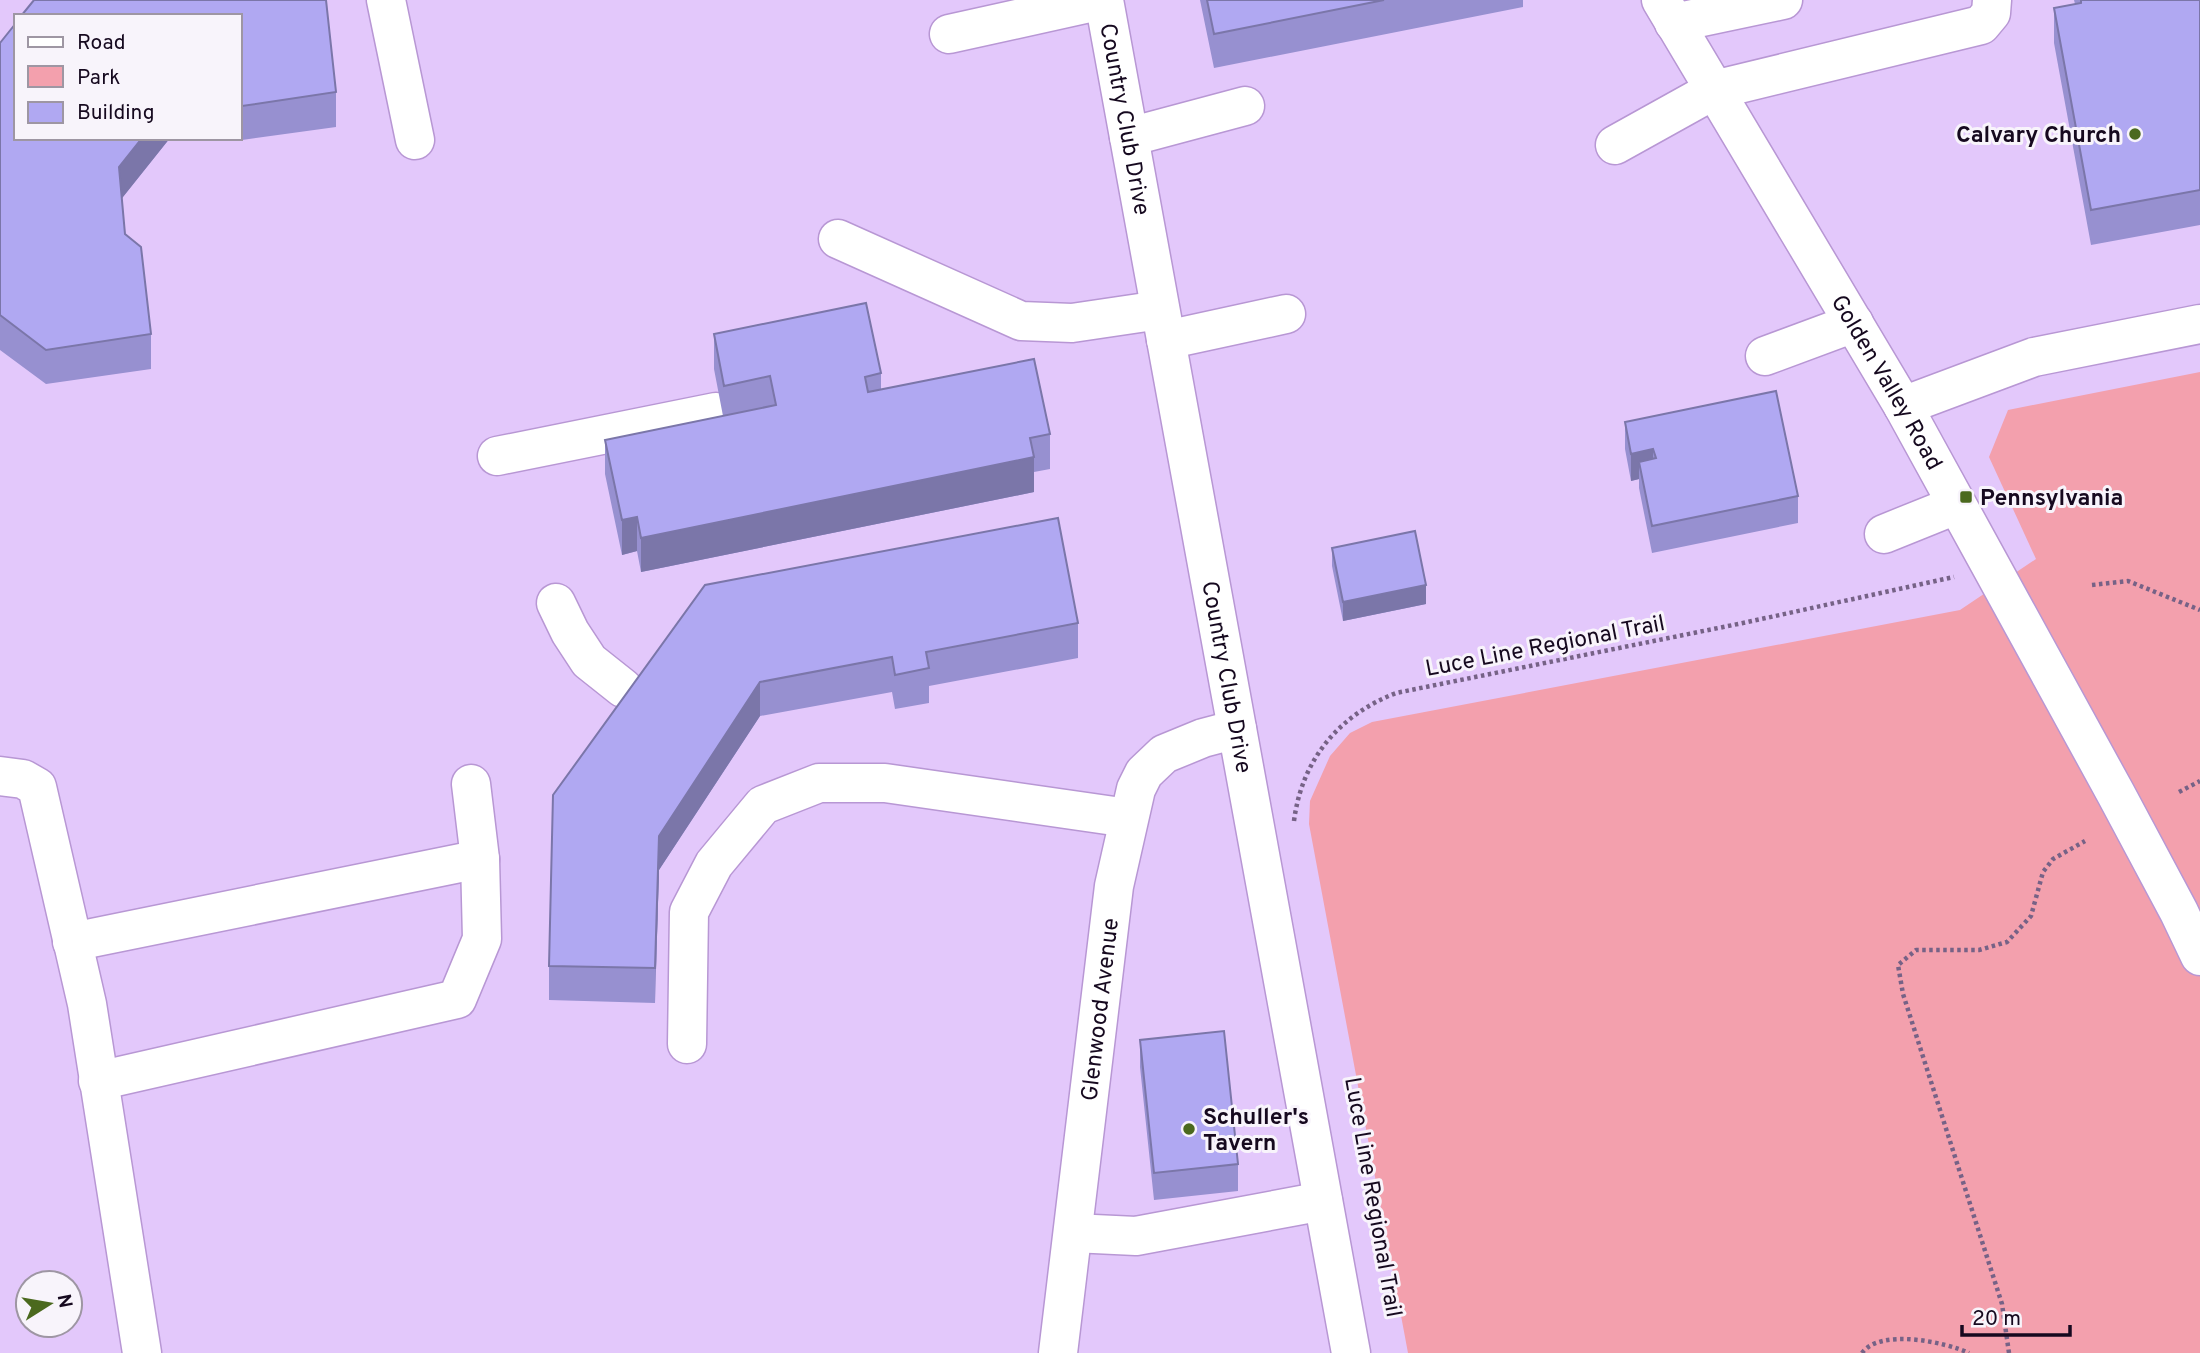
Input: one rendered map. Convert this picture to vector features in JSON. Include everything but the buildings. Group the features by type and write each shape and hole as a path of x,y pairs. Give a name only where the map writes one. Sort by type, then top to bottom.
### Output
{"street":[{"path":"386,0 415,140"},
{"path":"950,34 1104,0"},
{"name":"Country Club Drive","path":"1104,0 1350,1353"},
{"path":"1667,11 1783,0"},
{"path":"1615,145 1714,90 1981,25 1991,13 1992,0"},
{"name":"Golden Valley Road","path":"1667,11 1903,407 2129,817 2200,956"},
{"path":"1129,137 1245,106"},
{"path":"838,239 1021,321 1163,325 1286,314"},
{"path":"1765,356 1854,323"},
{"path":"1903,407 2034,358 2200,324"},
{"path":"497,456 716,412"},
{"path":"1884,534 1956,505"},
{"path":"556,603 570,632 589,661 623,688"},
{"name":"Glenwood Avenue","path":"1058,1353 1114,886 1136,789 1155,760 1189,743 1237,729"},
{"path":"0,776 23,779 37,787 87,1004 142,1353"},
{"path":"687,1044 689,912 714,864 763,806 819,783 885,783 1128,818"},
{"path":"98,1081 457,999 482,939 480,859 471,784"},
{"path":"72,942 480,859"},
{"path":"1073,1233 1136,1236 1323,1201"}],"path":[{"name":"Luce Line Regional Trail","path":"1294,830 1299,793 1321,749 1351,716 1375,701 1396,693 1951,579 1986,558"},
{"path":"2092,585 2128,581 2200,609"},
{"path":"2179,792 2200,781"},
{"path":"2009,1353 2002,1304 1903,994 1898,965 1916,950 1979,950 2007,942 2031,916 2043,872 2053,859 2085,841"},
{"path":"1862,1353 1879,1342 1903,1339 1928,1340 1969,1353"}],"green space":[{"path":"2200,372 2200,1353 1408,1353 1309,824 1310,801 1330,756 1350,733 1372,722 1960,610 2036,559 1989,457 2008,410"}],"place":[{"name":"Calvary Church","path":"2135,134"},
{"name":"Pennsylvania","path":"1966,497"},
{"name":"Schuller's Tavern","path":"1189,1129"}]}
